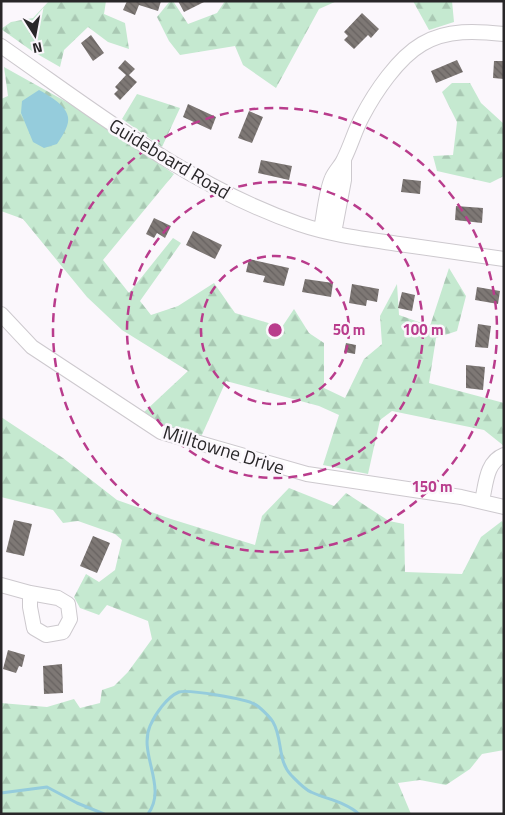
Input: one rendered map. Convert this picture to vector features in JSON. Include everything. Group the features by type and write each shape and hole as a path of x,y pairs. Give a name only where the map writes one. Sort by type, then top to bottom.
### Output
{"street":[{"path":"328,232 344,180 344,161 362,116 395,68 422,44 435,38 455,33 477,31 504,34"},
{"name":"Guideboard Road","path":"1,46 196,178 261,209 328,232 370,240 504,259"},
{"name":"Milltowne Drive","path":"1,314 32,346 161,432 307,474 482,501 504,507"},
{"path":"482,501 489,469 504,455"},
{"path":"1,585 30,593"}],"green space":[{"path":"49,1 106,1 104,14 125,23 129,49 108,42 88,27 64,50 60,67 32,51 1,29 11,22 33,18"},
{"path":"170,1 173,1 188,24 217,13 225,1 337,1 319,9 276,88 243,65 235,46 180,55 169,41 157,17"},
{"path":"413,1 452,1 454,22 429,30"},
{"path":"4,67 81,110 174,174 103,260 129,293 173,238 181,243 140,301 151,315 178,306 214,283 235,313 282,327 294,309 309,333 324,343 324,388 345,398 364,359 382,344 380,316 397,284 399,315 430,326 449,268 466,296 457,331 436,338 429,383 504,403 504,446 484,430 392,411 380,420 368,474 323,465 339,415 319,406 226,381 201,437 165,428 142,414 188,371 122,330 87,297 23,219 1,211 1,99 8,96"},
{"path":"452,83 470,83 481,103 504,124 504,176 490,183 437,171 433,156 453,155 457,122 442,92"},
{"path":"137,94 180,108 162,147 122,119"},
{"path":"1,417 63,458 117,500 255,545 262,516 289,488 334,506 346,493 389,521 404,524 405,572 462,574 481,537 502,521 504,525 504,750 482,754 470,769 446,785 420,780 398,783 411,814 1,814 1,703 47,707 74,699 80,708 100,703 102,690 114,686 128,672 152,639 148,621 107,605 99,615 80,608 74,597 86,574 99,582 115,570 122,540 115,534 78,521 63,523 53,510 1,497"}],"water":[{"path":"39,90 60,104 67,114 68,120 67,126 57,144 44,148 33,142 21,113 22,101"}],"building":[{"path":"127,1 161,1 158,11 139,5 135,15 123,10"},
{"path":"178,1 206,1 184,12"},
{"path":"362,13 379,29 371,38 368,35 354,49 344,40 348,36 344,32"},
{"path":"91,35 104,53 93,61 81,43"},
{"path":"125,60 135,69 129,75 137,82 120,100 114,94 118,90 115,87 126,75 118,68"},
{"path":"457,60 463,72 436,83 431,71"},
{"path":"494,61 504,61 504,79 493,78"},
{"path":"188,104 216,117 211,130 183,117"},
{"path":"249,111 263,117 252,143 238,138"},
{"path":"261,160 292,166 289,180 258,173"},
{"path":"403,179 421,181 420,194 401,192"},
{"path":"456,206 483,208 482,223 455,220"},
{"path":"154,218 171,226 165,238 157,233 154,238 146,234"},
{"path":"193,231 222,245 215,259 186,245"},
{"path":"249,259 289,268 284,286 263,282 265,276 246,272"},
{"path":"305,279 333,283 331,297 302,292"},
{"path":"352,284 379,289 377,302 367,300 366,306 349,303"},
{"path":"477,287 500,291 498,304 475,300"},
{"path":"402,292 415,295 412,311 398,308"},
{"path":"478,324 491,326 488,348 475,347"},
{"path":"346,343 356,345 355,354 344,352"},
{"path":"466,365 485,367 483,390 466,388"},
{"path":"14,520 32,524 24,556 6,552"},
{"path":"93,536 110,543 97,573 80,566"},
{"path":"8,650 25,655 22,667 19,666 16,673 3,669"},
{"path":"62,664 63,693 44,694 43,666"}],"waterway":[{"path":"148,814 153,804 155,793 147,748 150,726 158,711 166,702 175,694 184,691 229,697 256,705 273,722 284,763 291,775 308,791 342,804 359,814"},
{"path":"1,793 47,787 77,803 104,814"}]}
